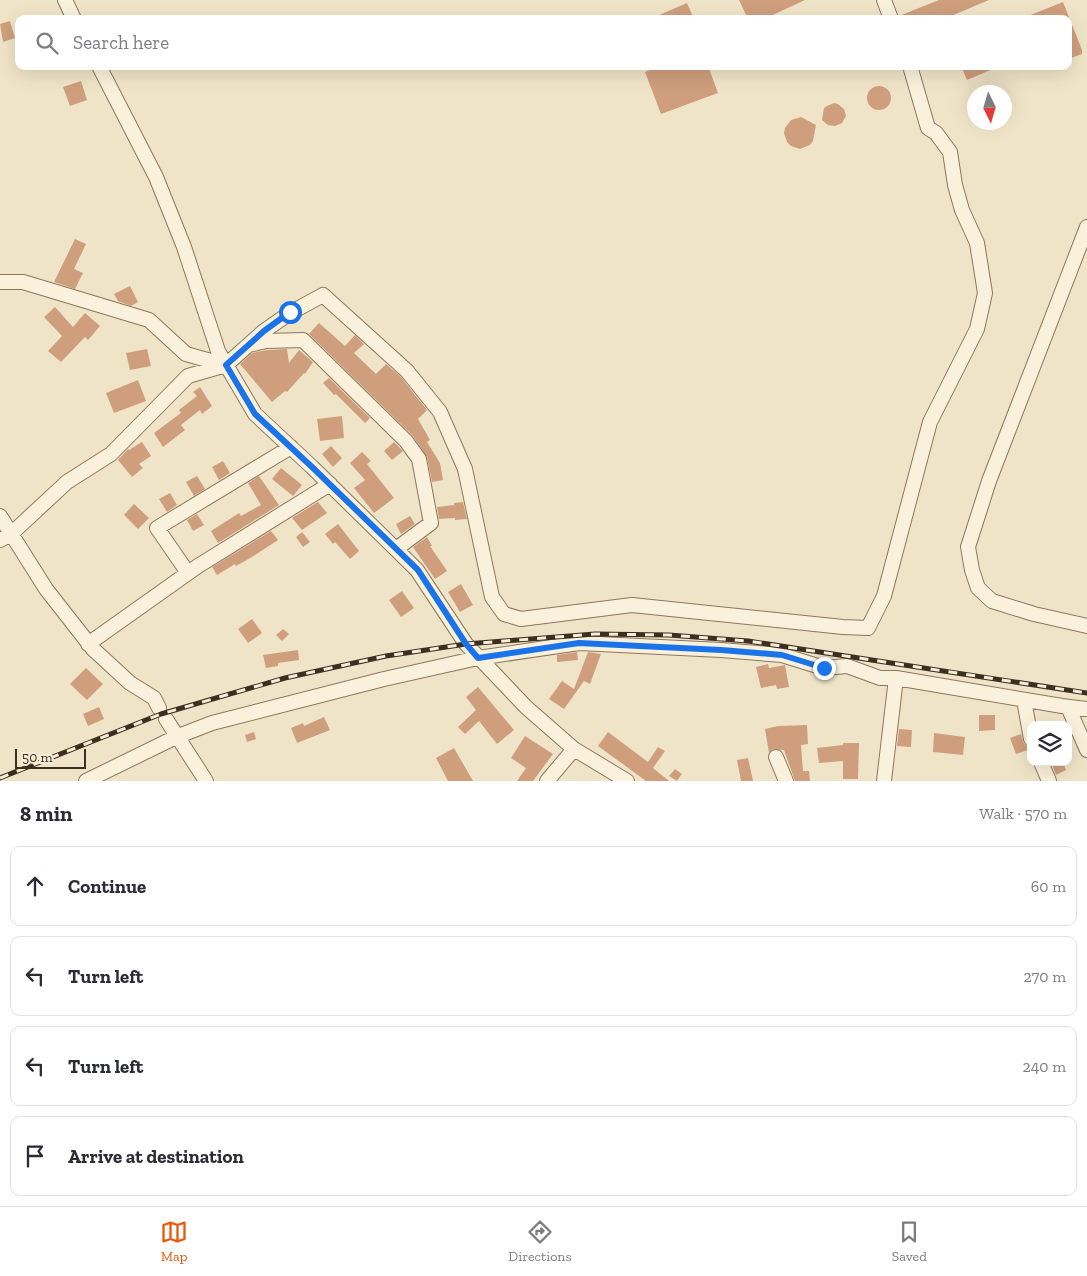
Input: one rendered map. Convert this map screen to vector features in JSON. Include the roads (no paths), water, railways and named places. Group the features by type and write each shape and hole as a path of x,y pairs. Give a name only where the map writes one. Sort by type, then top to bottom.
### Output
{"street":[{"path":"65,0 72,15"},
{"path":"884,0 890,15"},
{"path":"101,70 156,176 184,247 218,351 255,414 418,570 466,644 526,707 574,750 627,781"},
{"path":"6,537 68,482 111,454 188,376 226,365 264,331 290,312 323,295 407,371 440,412 465,469 492,597 504,614 521,619 632,605 868,628 884,596 930,422 977,329 984,293 977,243 955,186 950,152 936,133 928,128 911,70"},
{"path":"1087,227 989,480 968,547 972,570 978,588 992,601 1034,614 1087,626"},
{"path":"0,282 23,282 149,320 186,354 226,365"},
{"path":"248,346 266,341 303,340 406,441 419,459 430,523 396,549"},
{"path":"188,573 158,528 291,447"},
{"path":"88,644 188,573 330,484"},
{"path":"0,516 6,537 88,644 130,683 154,698 176,737 206,781"},
{"path":"86,781 176,737 212,723 384,679 478,658 579,643 782,655 824,668 847,666 880,678 896,678 1087,709"},
{"path":"884,781 896,678"},
{"path":"1024,700 1028,721"},
{"path":"1068,707 1087,750"},
{"path":"547,781 574,750"},
{"path":"776,757 786,781"},
{"path":"1043,766 1049,781"}],"railway":[{"path":"0,778 161,714 285,678 386,656 466,644 595,634 669,635 748,641 1087,693"}]}
